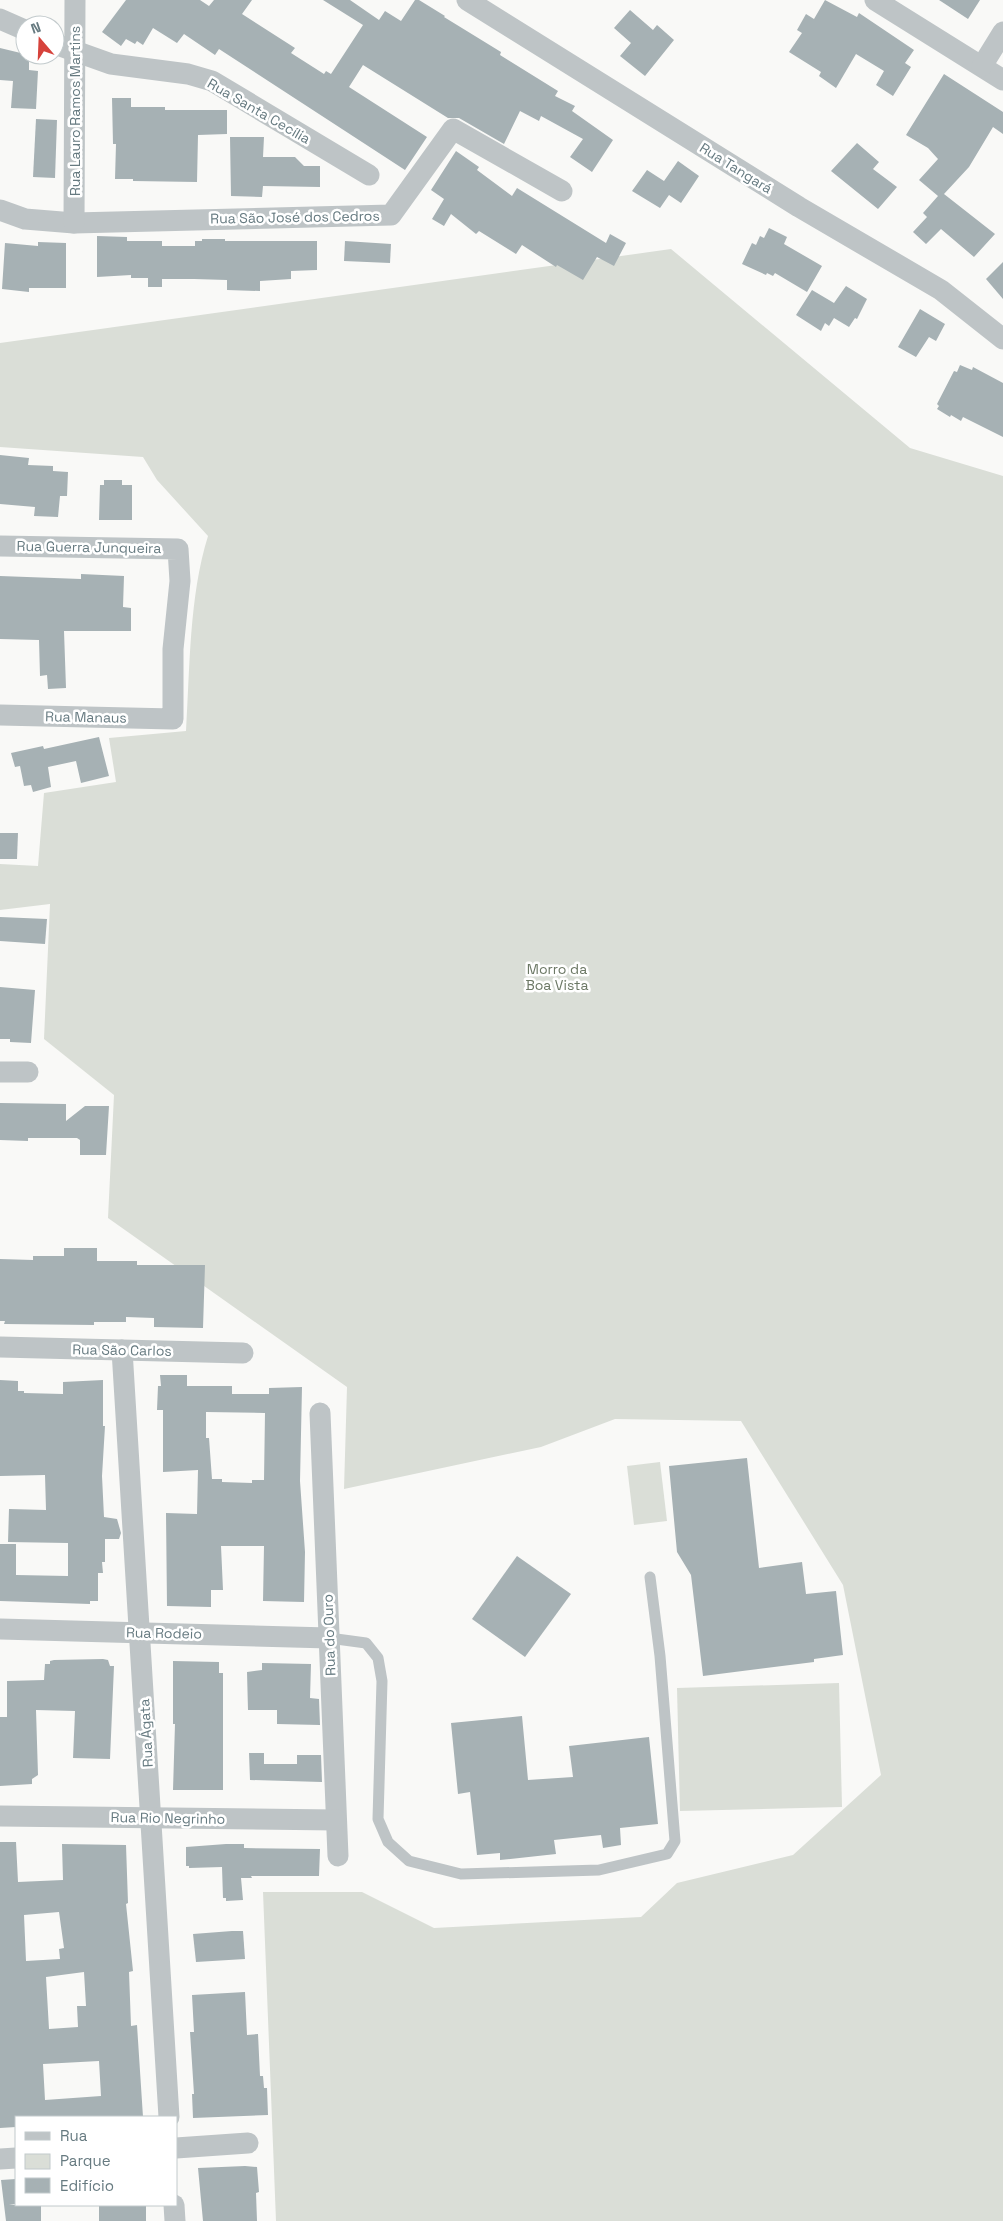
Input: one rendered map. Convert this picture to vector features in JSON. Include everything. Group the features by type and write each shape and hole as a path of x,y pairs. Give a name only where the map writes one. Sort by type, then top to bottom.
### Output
{"street":[{"name":"Rua Lauro Ramos Martins","path":"74,222 75,0"},
{"name":"Rua Tangará","path":"467,0 799,207 941,290 1003,338"},
{"path":"875,0 1003,80"},
{"path":"0,19 15,26"},
{"path":"982,66 1003,32"},
{"name":"Rua Santa Cecília","path":"65,48 111,64 188,74 212,81 370,175"},
{"name":"Rua São José dos Cedros","path":"0,210 25,218 74,222 391,215 453,129 562,191"},
{"name":"Rua Guerra Junqueira","path":"0,546 178,548 180,581 173,649 173,719"},
{"name":"Rua Manaus","path":"0,715 173,719"},
{"path":"0,1072 28,1072"},
{"name":"Rua São Carlos","path":"0,1347 243,1352"},
{"name":"Rua Ágata","path":"122,1350 169,2116"},
{"name":"Rua do Ouro","path":"320,1413 338,1856"},
{"name":"Rua Rodeio","path":"0,1629 329,1638"},
{"name":"Rua Rio Negrinho","path":"0,1816 336,1820"},
{"path":"178,2148 248,2143"},
{"path":"0,2159 15,2158"},
{"path":"174,2206 175,2221"}],"lane":[{"path":"329,1638 366,1643 378,1658 382,1681 378,1819 388,1842 409,1860 461,1874 599,1870 667,1854 675,1841 660,1656 650,1577"}],"green space":[{"name":"Morro da Boa Vista","path":"671,249 910,448 1003,476 1003,2221 276,2221 263,1892 362,1892 434,1928 641,1917 677,1883 793,1855 881,1775 843,1585 741,1421 615,1419 541,1447 344,1489 347,1387 108,1218 114,1095 44,1039 50,904 0,910 0,864 38,866 44,793 116,782 109,738 186,731 194,608 197,583 208,536 157,480 143,457 0,447 0,343"},
{"path":"660,1462 667,1521 634,1525 627,1466"},
{"path":"839,1683 842,1807 680,1811 677,1688"}],"building":[{"path":"126,0 200,0 209,6 214,0 252,0 242,14 295,48 291,53 324,74 326,71 331,74 363,25 323,0 350,0 379,20 385,11 401,21 415,0 419,0 501,52 500,55 558,91 555,96 575,106 572,111 613,140 592,172 570,157 583,139 541,116 539,121 520,111 504,144 459,118 448,118 363,65 349,87 427,137 405,170 219,49 215,55 184,34 177,43 153,28 143,45 137,41 135,44 126,39 121,46 102,32"},
{"path":"825,0 857,17 859,13 914,50 905,63 911,67 893,96 876,85 884,71 856,54 836,88 819,76 821,72 789,52 802,33 797,30 806,14 814,19"},
{"path":"939,0 980,0 968,19"},
{"path":"630,10 653,30 657,25 674,40 645,76 620,56 631,43 614,28"},
{"path":"0,48 15,52 15,65 29,65 29,70 38,71 36,109 11,108 13,81 0,80"},
{"path":"944,74 1003,112 1003,134 993,127 969,167 944,194 995,234 974,257 941,229 926,244 913,232 927,217 923,213 938,196 919,180 938,159 928,148 906,135"},
{"path":"112,98 131,98 131,107 165,107 165,110 227,110 227,134 198,135 197,182 115,179 116,144 113,144"},
{"path":"36,119 57,120 55,178 33,177"},
{"path":"230,137 264,137 263,157 295,157 304,166 320,166 320,187 263,186 262,197 231,196"},
{"path":"857,143 879,162 873,169 897,187 878,209 831,171"},
{"path":"456,151 479,167 477,170 512,196 517,188 606,243 610,234 626,243 614,266 597,257 583,280 557,265 556,267 522,245 516,254 479,231 476,234 451,214 444,226 432,219 444,199 431,190"},
{"path":"678,161 699,176 681,203 669,195 660,208 632,191 647,170 664,181"},
{"path":"769,228 787,237 784,244 822,266 807,292 775,273 773,276 767,273 766,275 742,264 752,243 756,245 760,236 764,238"},
{"path":"97,236 127,237 127,241 162,241 162,246 195,246 195,241 202,241 202,239 225,239 225,241 317,241 317,270 291,271 291,279 260,281 260,291 227,290 227,280 162,279 162,287 148,287 148,278 131,278 131,275 97,277"},
{"path":"345,241 391,244 390,263 344,261"},
{"path":"38,242 66,243 66,288 29,288 29,292 2,289 5,243 38,246"},
{"path":"1003,262 1003,299 986,279"},
{"path":"846,286 867,299 857,319 855,318 849,327 834,318 829,326 825,323 821,331 796,315 812,290 834,303"},
{"path":"920,309 945,324 936,341 929,337 916,357 898,347"},
{"path":"960,365 972,370 973,367 1003,383 1003,437 963,417 961,421 937,409 939,406 937,404 954,371 957,372"},
{"path":"0,455 29,458 28,465 53,466 53,471 68,472 67,496 60,496 58,517 34,516 35,507 0,504"},
{"path":"104,480 122,480 122,485 132,485 132,520 99,520 100,485 104,485"},
{"path":"81,574 124,576 123,607 131,608 131,631 64,631 66,688 48,689 47,675 40,676 39,640 0,639 0,576 81,579"},
{"path":"99,737 109,776 81,783 76,761 48,767 51,787 33,792 31,785 24,786 20,766 15,767 11,753 43,746 44,749"},
{"path":"0,833 18,833 17,859 0,859"},
{"path":"0,917 47,919 45,944 0,941"},
{"path":"0,987 35,990 31,1043 10,1042 10,1039 0,1039"},
{"path":"0,1103 66,1104 66,1121 85,1106 109,1106 106,1155 80,1155 80,1140 77,1138 28,1138 28,1141 0,1140"},
{"path":"64,1248 97,1248 97,1261 137,1261 137,1265 205,1265 203,1328 154,1327 154,1318 126,1317 126,1322 94,1322 94,1325 4,1324 5,1321 0,1321 0,1259 33,1260 33,1256 64,1256"},
{"path":"160,1375 187,1375 187,1386 232,1386 232,1394 269,1394 269,1388 302,1387 300,1481 305,1552 304,1602 263,1601 264,1546 221,1546 223,1590 211,1590 211,1607 167,1606 166,1513 197,1514 198,1470 163,1472 163,1410 157,1410 158,1386 161,1386","holes":["206,1412 265,1413 264,1480 252,1480 252,1483 222,1482 222,1479 212,1479 209,1438 206,1438"]},
{"path":"0,1380 18,1381 18,1391 24,1391 24,1393 63,1394 63,1382 103,1380 103,1426 105,1426 102,1476 104,1517 117,1519 121,1533 119,1539 105,1539 105,1562 102,1562 103,1573 98,1573 98,1601 90,1601 90,1604 0,1601 0,1544 16,1544 16,1575 68,1576 68,1543 8,1542 9,1509 46,1510 45,1475 0,1476"},
{"path":"747,1458 759,1568 802,1562 806,1594 836,1591 843,1655 814,1659 814,1662 703,1676 691,1575 677,1552 669,1466"},
{"path":"517,1556 571,1594 525,1657 472,1619"},
{"path":"54,1660 108,1660 110,1666 114,1666 110,1759 73,1758 75,1711 36,1710 38,1775 32,1779 32,1784 0,1786 0,1717 7,1717 7,1681 44,1680 45,1664 50,1664 50,1661"},
{"path":"173,1661 219,1662 219,1673 223,1673 223,1790 173,1790 175,1724 173,1724"},
{"path":"262,1663 311,1664 310,1698 319,1699 320,1725 277,1724 277,1710 248,1710 247,1672 262,1670"},
{"path":"522,1716 528,1780 573,1777 569,1746 649,1737 658,1824 620,1828 621,1845 603,1848 601,1835 554,1840 556,1854 500,1860 500,1853 477,1855 470,1792 458,1794 451,1723"},
{"path":"249,1753 264,1753 264,1764 297,1764 297,1755 321,1755 322,1782 250,1780"},
{"path":"0,1842 16,1842 18,1882 63,1880 62,1844 126,1845 128,1903 126,1904 133,1971 129,1972 131,2026 137,2025 143,2116 15,2116 15,2127 0,2128","holes":["59,1912 64,1948 59,1949 60,1959 26,1961 24,1915","84,1972 86,2006 77,2006 78,2027 49,2029 46,1977","99,2061 101,2096 45,2100 43,2064"]},
{"path":"244,1844 244,1848 320,1849 319,1876 251,1876 252,1878 241,1878 243,1900 226,1901 226,1898 223,1898 222,1867 189,1868 189,1866 186,1866 186,1847"},
{"path":"243,1931 245,1959 196,1962 193,1934"},
{"path":"245,1992 247,2035 258,2034 260,2076 263,2076 264,2088 267,2088 268,2115 193,2118 192,2094 194,2094 190,2032 194,2032 192,1995"},
{"path":"257,2167 259,2192 256,2193 257,2221 203,2221 198,2168"},
{"path":"15,2179 15,2204 9,2205 41,2206 41,2221 6,2221 1,2180"},
{"path":"99,2206 146,2206 146,2221 99,2221"}]}
